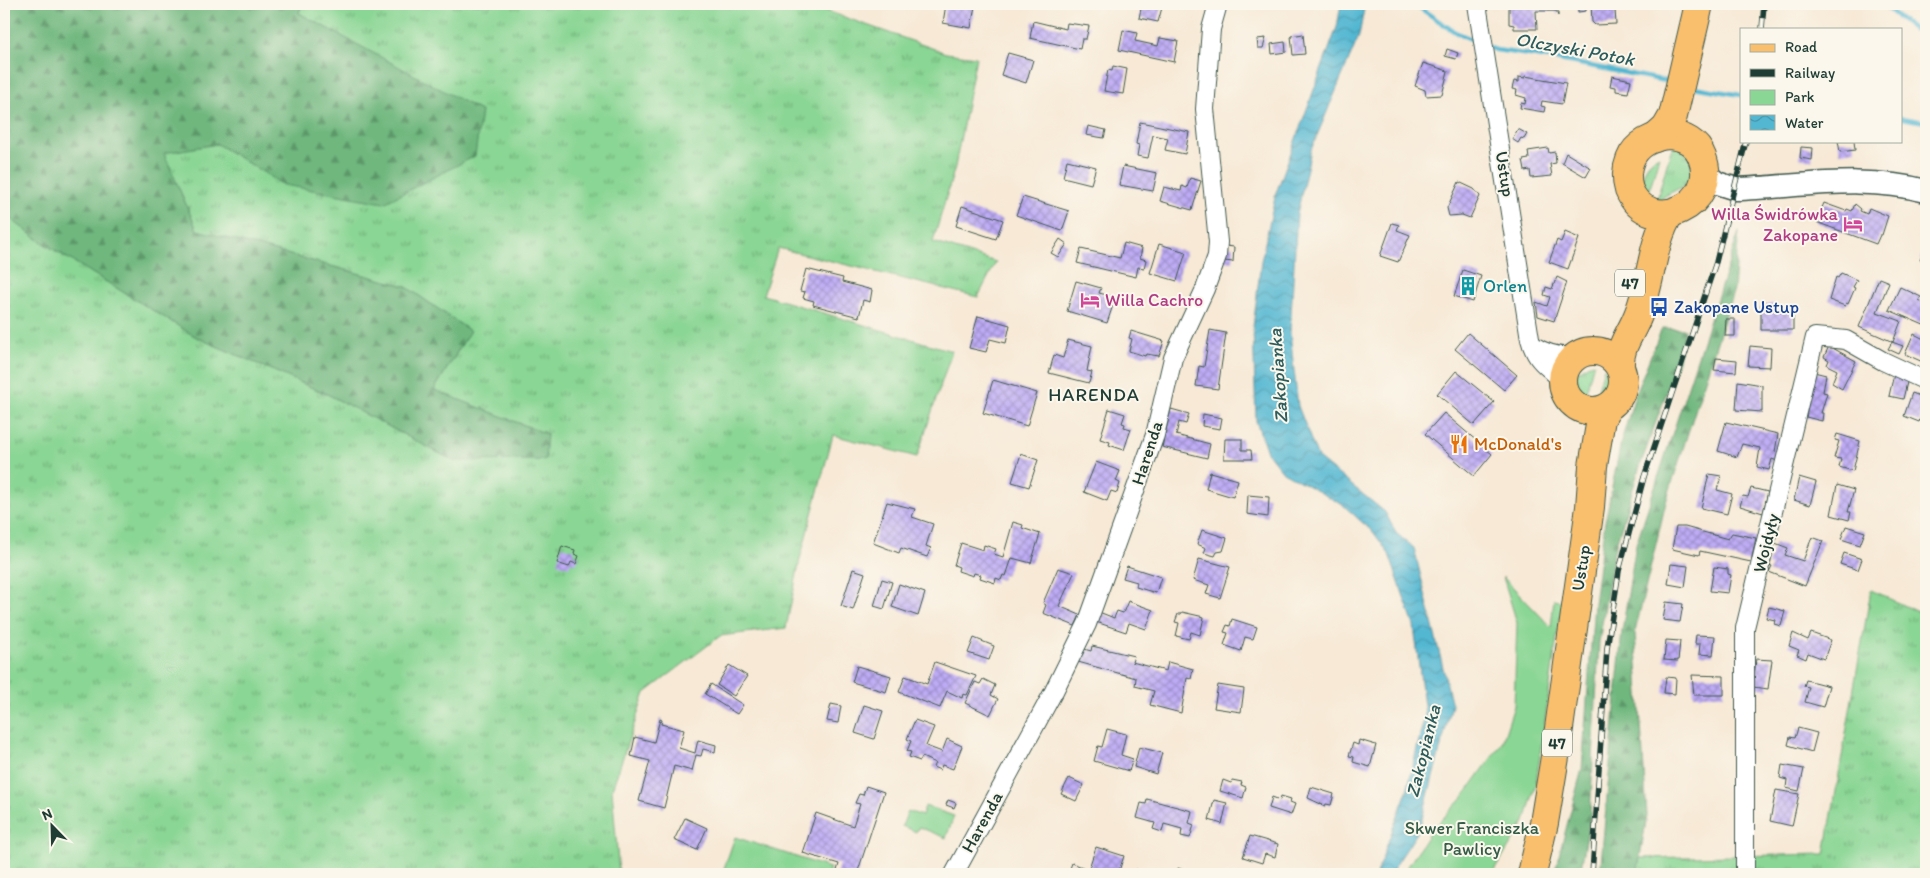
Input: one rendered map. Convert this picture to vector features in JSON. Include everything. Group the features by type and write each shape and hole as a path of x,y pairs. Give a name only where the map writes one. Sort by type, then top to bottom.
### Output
{"main road":[{"name":"47","path":"1607,408 1622,393 1621,349 1640,312 1662,230 1679,210 1700,192 1706,174 1702,156 1694,144 1690,125 1689,85 1699,4"},
{"name":"47","path":"1576,407 1565,393 1563,382 1566,366 1587,354 1611,336 1624,312 1640,240 1640,206 1628,186 1628,165 1637,148 1655,138 1670,123 1689,85 1706,4"},
{"path":"1655,138 1676,135 1694,144"},
{"path":"1640,206 1654,212 1679,210"},
{"path":"1587,354 1611,356 1620,366"},
{"path":"1576,407 1593,411 1607,408"},
{"name":"Ustup","path":"1576,407 1583,419 1593,466"},
{"name":"Ustup","path":"1532,874 1552,776 1590,506 1593,466 1601,419 1607,408"}],"street":[{"name":"Harenda","path":"954,874 1054,691 1087,624 1152,443 1176,352 1217,256 1218,242 1205,109 1210,38 1218,4"},
{"name":"Ustup","path":"1477,4 1512,219 1519,279 1532,345 1538,360 1553,371 1563,382"},
{"path":"1706,174 1717,183 1736,189"},
{"path":"1679,210 1736,189 1867,181 1926,190"},
{"name":"Wojdyły","path":"1745,874 1745,628 1815,337 1846,340 1883,361 1926,381"},
{"path":"1532,345 1543,352 1554,355 1587,354"}],"green space":[{"path":"4,4 302,4 299,13 481,111 475,156 384,203 284,185 217,144 164,153 197,230 405,286 470,331 434,390 547,434 545,460 454,461 329,395 198,338 43,243 4,214"},
{"path":"302,4 807,4 946,53 976,57 955,167 933,242 996,262 978,297 778,248 763,295 952,351 917,457 833,435 800,559 786,628 720,636 645,693 612,789 619,874 4,874 4,214 43,243 198,338 329,395 454,461 547,434 434,390 470,331 405,286 197,230 163,152 217,144 284,185 299,13"},
{"path":"1677,145 1691,157 1692,178 1685,185 1659,201 1657,199 1671,150"},
{"path":"1659,156 1649,192 1644,182 1644,172 1650,162"},
{"path":"1739,232 1734,289 1666,502 1635,632 1647,816 1637,874 1600,874 1622,631 1636,544"},
{"path":"1662,328 1685,329 1678,361 1639,469 1614,551 1599,643 1590,818 1580,874 1554,874 1582,769 1594,603 1604,527 1621,442 1636,392"},
{"path":"1594,363 1584,399 1574,390 1574,378 1582,368"},
{"path":"1604,367 1609,373 1611,387 1604,397 1595,401"},
{"name":"Skwer Franciszka Pawlicy","path":"1503,577 1551,627 1554,599 1562,602 1536,783 1525,822 1492,874 1403,874 1430,832 1463,797 1502,743 1514,706 1517,623"},
{"path":"1871,590 1926,616 1926,874 1637,874 1640,858 1825,854"},
{"path":"925,806 954,816 946,838 919,827 916,832 902,826 908,811 922,816"},
{"path":"735,837 830,868 828,874 722,874"}],"water":[{"name":"Zakopianka","path":"1341,4 1365,4 1359,36 1311,150 1297,214 1290,333 1298,406 1318,458 1385,512 1396,533 1414,548 1452,705 1419,830 1390,874 1376,874 1407,791 1425,714 1414,626 1389,554 1374,533 1343,505 1283,472 1267,452 1256,421 1253,327 1261,261 1276,193 1337,27"}],"building":[{"path":"888,4 903,4 901,9"},
{"path":"946,4 975,6 971,28 943,23"},
{"path":"1142,4 1163,4 1158,22 1139,18"},
{"path":"1514,4 1558,4 1558,16 1556,11 1536,11 1537,29 1514,29 1514,25 1509,24 1509,6 1514,7"},
{"path":"1578,4 1586,4 1586,11 1578,12"},
{"path":"1591,4 1609,4 1609,10 1615,10 1616,24 1595,25 1592,22"},
{"path":"1033,21 1066,29 1067,23 1089,26 1086,39 1082,39 1080,49 1030,38"},
{"path":"1123,30 1137,33 1135,41 1158,46 1160,38 1178,41 1174,62 1119,50"},
{"path":"1303,34 1305,54 1293,55 1291,36"},
{"path":"1266,38 1263,48 1258,48 1257,39"},
{"path":"1285,42 1286,52 1272,54 1271,44"},
{"path":"1447,49 1458,53 1456,59 1445,56"},
{"path":"1008,53 1033,60 1026,83 1001,75"},
{"path":"1423,63 1448,71 1442,95 1426,96 1425,90 1415,86"},
{"path":"1113,66 1127,69 1123,94 1104,91 1108,70 1112,71"},
{"path":"1525,76 1566,83 1562,104 1542,101 1541,106 1545,107 1544,112 1520,108 1521,103 1525,104 1526,98 1516,95 1517,90 1512,89 1514,81 1519,82 1519,77 1525,78"},
{"path":"1612,76 1631,80 1628,93 1616,91 1616,87 1610,86"},
{"path":"1140,122 1189,132 1185,154 1165,150 1168,138 1153,135 1148,158 1137,156 1139,145 1136,144"},
{"path":"1088,126 1106,130 1104,138 1086,135"},
{"path":"1518,129 1527,134 1518,143 1512,139"},
{"path":"1838,142 1854,142 1855,150 1840,152"},
{"path":"1801,147 1813,148 1812,160 1800,158"},
{"path":"1548,148 1549,153 1555,152 1556,163 1550,164 1552,176 1531,178 1530,170 1525,171 1523,160 1529,159 1528,151"},
{"path":"1566,153 1591,168 1586,177 1562,163"},
{"path":"1067,160 1096,167 1091,184 1063,177"},
{"path":"1123,166 1157,173 1153,191 1119,185"},
{"path":"1190,178 1201,181 1192,210 1160,201 1164,187 1181,191 1182,186 1187,188"},
{"path":"1459,182 1474,189 1480,196 1470,218 1462,215 1449,216 1447,208"},
{"path":"1023,197 1069,211 1062,231 1016,215"},
{"name":"Willa Świdrówka Zakopane","path":"1824,203 1846,211 1847,209 1852,211 1855,204 1861,209 1860,211 1867,214 1869,208 1888,216 1882,235 1880,235 1876,244 1816,222"},
{"path":"962,206 1003,220 996,239 956,226"},
{"path":"1392,223 1399,225 1397,230 1410,235 1398,262 1380,256"},
{"path":"1565,232 1579,238 1568,269 1549,262 1557,240 1561,242"},
{"path":"1060,239 1067,244 1058,257 1051,253"},
{"path":"1124,243 1142,248 1140,258 1146,260 1144,268 1138,267 1136,277 1077,263 1081,249 1120,258"},
{"path":"1159,244 1186,252 1177,281 1150,273"},
{"path":"1926,245 1926,262 1920,259"},
{"path":"1226,246 1234,247 1233,262 1224,261"},
{"path":"806,269 843,278 842,282 872,290 870,302 863,300 859,317 813,305 814,301 803,298 805,292 800,291"},
{"name":"Orlen","path":"1463,270 1481,276 1473,302 1454,296"},
{"path":"1841,273 1857,280 1848,304 1846,303 1845,306 1829,300 1836,277 1838,278"},
{"path":"1557,277 1567,282 1554,321 1538,316 1536,302 1547,306 1550,297 1544,295 1546,287 1552,289"},
{"path":"1879,278 1889,282 1877,312 1901,321 1893,342 1859,327"},
{"name":"Willa Cachro","path":"1076,281 1101,288 1099,293 1111,296 1108,304 1113,305 1107,323 1067,311"},
{"path":"1900,287 1921,297 1919,300 1926,304 1926,326 1889,310"},
{"path":"1761,304 1775,304 1775,311 1793,311 1793,330 1761,330"},
{"path":"978,316 1010,325 1006,343 990,339 986,352 969,348"},
{"path":"1726,319 1735,319 1735,336 1725,336"},
{"path":"1210,330 1226,333 1218,389 1196,386 1199,366 1204,367"},
{"path":"1131,331 1164,341 1159,356 1146,354 1145,356 1129,351 1132,339 1129,338"},
{"path":"1468,333 1517,375 1504,390 1455,349"},
{"path":"1914,334 1926,340 1925,363 1905,354"},
{"path":"1068,340 1092,346 1087,371 1092,372 1089,383 1049,373 1054,355 1063,358"},
{"path":"1892,342 1903,346 1899,354 1888,349"},
{"path":"1750,346 1771,348 1770,367 1748,366"},
{"path":"1829,346 1856,361 1842,389 1832,383 1837,370 1827,365 1829,360 1824,357"},
{"path":"1716,358 1737,360 1736,372 1714,370"},
{"path":"1456,371 1494,402 1474,425 1437,394"},
{"path":"1814,372 1826,375 1823,392 1827,393 1821,413 1823,413 1822,421 1806,417"},
{"path":"1894,374 1908,378 1903,399 1889,396"},
{"path":"993,380 1037,393 1027,426 983,413"},
{"path":"1738,381 1762,385 1762,412 1736,410"},
{"path":"1912,393 1920,396 1919,400 1926,403 1919,422 1904,416"},
{"path":"1109,409 1125,414 1122,423 1125,424 1124,427 1131,429 1124,450 1109,445 1110,442 1100,439"},
{"path":"1171,409 1189,414 1186,424 1179,422 1176,435 1210,444 1207,458 1162,447"},
{"name":"McDonald's","path":"1444,413 1492,454 1474,476 1425,434"},
{"path":"1203,414 1222,418 1220,429 1202,426"},
{"path":"1726,422 1778,434 1775,452 1779,453 1777,461 1772,459 1769,470 1757,467 1760,448 1742,444 1737,457 1718,451"},
{"path":"1837,434 1860,441 1853,471 1839,467 1841,459 1834,458 1839,441 1835,440"},
{"path":"1225,439 1242,439 1242,450 1251,450 1252,459 1224,459"},
{"path":"1021,454 1038,460 1029,487 1012,482"},
{"path":"1096,462 1120,471 1116,481 1120,483 1117,493 1111,491 1107,501 1084,492"},
{"path":"1210,472 1238,480 1233,497 1206,489"},
{"path":"1709,474 1721,476 1717,490 1732,494 1727,514 1701,508"},
{"path":"1799,477 1816,482 1810,505 1794,500"},
{"path":"1837,485 1854,490 1848,512 1851,512 1849,520 1831,515"},
{"path":"1751,488 1768,492 1763,513 1740,506 1743,496 1748,497"},
{"path":"1248,495 1269,497 1268,517 1247,514"},
{"path":"1926,499 1926,514 1922,513"},
{"path":"887,502 915,509 912,517 933,524 926,546 931,548 927,557 901,548 899,553 873,543"},
{"path":"1013,522 1023,525 1022,528 1040,534 1031,563 1012,558 1006,576 1003,575 1001,580 996,578 995,583 980,578 981,575 974,573 973,576 958,571 959,567 954,565 961,543 983,550 984,545 996,549 994,554 1003,557"},
{"path":"1846,526 1865,532 1860,545 1841,539"},
{"path":"1676,527 1685,527 1728,539 1732,533 1756,538 1751,562 1700,551 1699,555 1672,549"},
{"path":"1202,530 1227,538 1223,551 1217,552 1215,556 1204,553 1206,548 1197,544"},
{"path":"1812,537 1823,541 1805,586 1769,572 1772,566 1768,565 1775,543 1788,548 1785,555 1803,561"},
{"path":"562,546 575,550 574,554 579,556 576,564 571,562 569,567 557,563"},
{"path":"1844,553 1862,559 1858,570 1840,564"},
{"path":"1199,559 1230,567 1220,598 1206,594 1209,585 1193,580"},
{"path":"1671,564 1688,566 1685,587 1668,584"},
{"path":"1127,566 1161,577 1156,593 1136,587 1137,582 1123,578"},
{"path":"1714,567 1728,569 1728,574 1731,575 1728,593 1710,591"},
{"path":"1058,568 1074,573 1059,606 1080,615 1075,626 1043,613 1046,605 1043,603"},
{"path":"853,569 865,573 853,610 841,606"},
{"path":"882,579 892,582 884,609 874,606"},
{"path":"899,584 925,593 918,616 892,607"},
{"path":"1128,601 1153,610 1146,629 1129,623 1126,632 1096,622 1099,612 1114,618 1117,611 1123,613"},
{"path":"1666,602 1683,604 1680,622 1663,620"},
{"path":"1769,607 1785,611 1781,626 1774,624 1775,620 1766,618"},
{"path":"1182,612 1204,617 1200,635 1191,632 1189,639 1176,636 1179,623 1175,622 1178,614"},
{"path":"1232,619 1257,627 1253,639 1245,637 1241,651 1224,645 1228,633 1224,632 1227,625 1230,626"},
{"path":"1793,633 1808,640 1811,633 1831,640 1824,659 1808,653 1806,659 1797,655 1799,650 1789,646"},
{"path":"1696,635 1715,636 1713,655 1699,654 1700,644 1695,644"},
{"path":"974,638 994,646 989,660 968,653"},
{"path":"1666,640 1680,641 1678,661 1664,660"},
{"path":"1092,646 1134,656 1132,662 1166,671 1168,662 1193,669 1191,679 1187,678 1181,713 1150,705 1154,691 1135,686 1136,678 1078,662 1084,649 1091,651"},
{"path":"1756,659 1772,660 1768,689 1753,687"},
{"path":"935,662 976,676 967,695 963,694 962,698 947,691 940,708 899,692 905,676 927,684"},
{"path":"729,665 747,676 734,696 717,685"},
{"path":"857,666 891,676 886,692 852,682"},
{"path":"1692,675 1724,676 1724,695 1694,695"},
{"path":"1666,677 1676,678 1675,694 1664,693"},
{"path":"983,679 995,685 991,695 998,699 990,715 965,703 975,682 980,684"},
{"path":"1806,680 1829,686 1823,707 1805,702 1809,687 1804,686"},
{"path":"711,684 743,705 737,714 705,694"},
{"path":"1218,685 1244,689 1241,712 1214,708"},
{"path":"831,704 841,706 838,723 827,721"},
{"path":"864,705 883,711 874,739 855,733"},
{"path":"660,719 662,720 661,724 684,730 679,748 695,753 698,740 716,745 715,752 703,749 701,756 696,755 692,771 674,766 664,808 639,801 650,761 631,756 635,737 654,742"},
{"path":"915,720 934,727 926,746 942,752 947,739 962,746 953,769 942,765 940,770 933,767 935,763 922,757 920,761 909,757 911,752 907,751 911,741 907,739"},
{"path":"1798,728 1817,733 1812,752 1788,745 1790,737 1795,738"},
{"path":"1107,729 1126,734 1121,755 1133,759 1129,771 1094,761 1098,746 1102,747"},
{"path":"1359,740 1376,745 1370,767 1353,762 1354,757 1349,756 1353,743 1358,745"},
{"path":"1139,747 1162,753 1156,774 1134,767"},
{"path":"1782,765 1804,769 1799,791 1786,788 1787,780 1780,778"},
{"path":"1069,778 1084,785 1076,801 1061,794"},
{"path":"1223,780 1231,783 1232,780 1242,782 1241,785 1246,787 1243,798 1220,791"},
{"path":"866,786 884,792 857,874 836,874 839,864 803,853 816,813 853,826 860,804 855,803 859,794 863,795"},
{"path":"1311,787 1334,794 1331,805 1326,804 1325,806 1308,798"},
{"path":"1776,790 1799,794 1792,826 1770,821"},
{"path":"1281,796 1291,799 1290,802 1295,804 1291,815 1269,808 1272,797 1280,800"},
{"path":"1147,799 1192,811 1189,823 1194,825 1190,838 1181,836 1182,829 1164,824 1162,832 1153,829 1155,823 1137,818 1141,803 1146,804"},
{"path":"948,800 956,803 954,808 946,805"},
{"path":"1214,800 1227,803 1222,824 1209,820"},
{"path":"685,818 707,828 697,850 674,840"},
{"path":"1250,836 1278,844 1275,857 1265,854 1262,863 1243,857"},
{"path":"1096,847 1124,856 1118,874 1087,874"},
{"path":"1072,863 1085,868 1083,874 1068,874"},
{"path":"1178,868 1195,874 1176,874"},
{"path":"1136,869 1149,874 1134,874"}],"waterway":[{"name":"Olczyski Potok","path":"1414,4 1455,32 1478,42"},
{"path":"1882,4 1926,39"},
{"name":"Olczyski Potok","path":"1487,47 1671,82"},
{"name":"Olczyski Potok","path":"1688,86 1740,95"},
{"name":"Olczyski Potok","path":"1902,118 1926,122"}],"railway":[{"path":"1762,28 1764,4"},
{"path":"1592,874 1607,648 1619,571 1644,477 1716,262 1746,142"}],"place":[{"name":"Willa Świdrówka Zakopane","path":"1853,224"},
{"name":"Orlen","path":"1468,286"},
{"name":"Willa Cachro","path":"1090,300"},
{"name":"Zakopane Ustup","path":"1659,307"},
{"name":"McDonald's","path":"1459,444"}],"district":[{"name":"HARENDA","path":"1094,394"}]}
